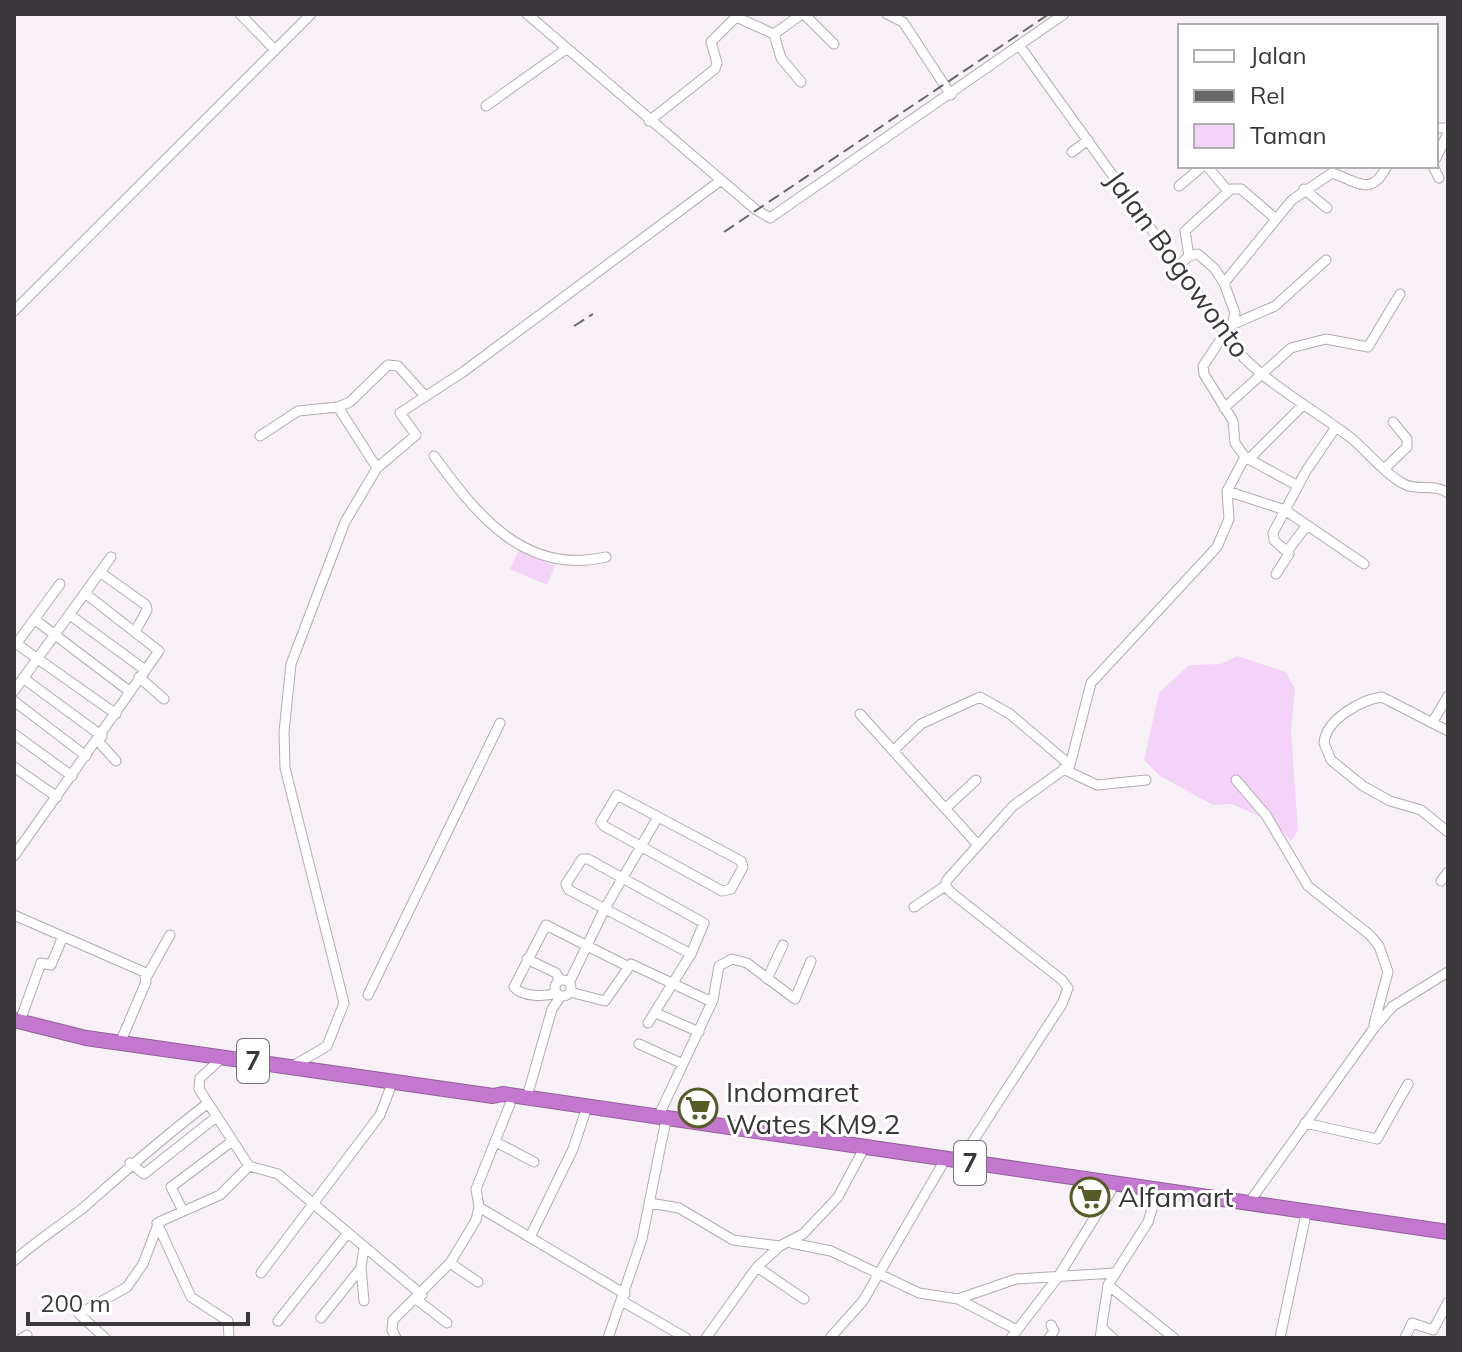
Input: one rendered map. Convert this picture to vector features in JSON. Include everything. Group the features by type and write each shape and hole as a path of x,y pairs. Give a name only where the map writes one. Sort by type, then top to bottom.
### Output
{"highway":[{"name":"7","path":"17,1021 120,1043 493,1096 527,1097 661,1121 1448,1232"},
{"path":"493,1096 510,1104 661,1121 1111,1191 1158,1193 1448,1240"}],"street":[{"path":"240,14 275,50"},
{"path":"14,311 311,14"},
{"path":"527,14 718,183 772,218 1064,14"},
{"path":"774,34 803,14 834,44"},
{"path":"887,14 903,22 951,95"},
{"path":"649,121 715,69 717,63 711,42 734,16 774,34 781,58 801,82"},
{"name":"Jalan Bogowonto","path":"1019,45 1177,267 1260,374 1336,427 1410,488 1439,488 1448,493"},
{"path":"486,106 566,49"},
{"path":"1438,153 1448,130"},
{"path":"1072,152 1088,140"},
{"path":"1179,186 1202,168"},
{"path":"1207,168 1228,191"},
{"path":"1224,283 1304,189 1332,173 1356,184 1368,185 1381,178 1386,168"},
{"path":"1434,168 1439,178"},
{"path":"291,1067 327,1046 344,1003 285,768 284,732 292,654 345,522 377,468 416,435 400,413 463,372 718,183"},
{"path":"1189,256 1185,231 1228,191 1241,189 1276,219"},
{"path":"1304,189 1327,208"},
{"path":"1177,267 1194,253 1204,257 1224,283 1235,313 1232,324"},
{"path":"1298,486 1248,457 1235,443 1233,421 1207,385 1203,366 1224,331 1232,324 1275,306 1326,260"},
{"path":"1224,408 1286,351 1326,339 1368,347 1400,294"},
{"path":"260,436 298,411 338,407 359,395 385,367 393,364 425,396"},
{"path":"914,907 935,889 945,886 1013,806 1067,767 1091,683 1217,547 1229,519 1227,491 1248,457 1303,405"},
{"path":"338,407 377,468"},
{"path":"1384,469 1407,447 1407,439 1393,422"},
{"path":"1288,550 1273,538 1298,486 1336,427"},
{"path":"434,456 463,494 511,542 564,561 586,562 606,557"},
{"path":"1227,491 1285,510 1364,564"},
{"path":"1276,574 1288,557 1288,550 1307,525"},
{"path":"14,691 111,557"},
{"path":"101,573 146,605 147,610 136,630"},
{"path":"60,584 16,642 116,714"},
{"path":"15,855 159,650 86,594"},
{"path":"70,615 142,674 164,699"},
{"path":"34,619 129,691"},
{"path":"23,678 100,738 116,761"},
{"path":"1432,723 1448,696"},
{"path":"894,750 921,724 980,697 1010,714 1067,767 1097,785 1146,780"},
{"path":"1448,731 1378,697 1358,704 1335,722 1324,736 1325,752 1363,786 1390,801 1421,810 1448,832"},
{"path":"14,701 86,756"},
{"path":"860,714 978,845"},
{"path":"368,995 404,927 500,723"},
{"path":"14,734 72,776"},
{"path":"14,767 57,797"},
{"path":"947,807 976,780"},
{"path":"1236,780 1266,815 1308,886 1370,935 1379,946 1388,972 1374,1028"},
{"path":"617,795 658,817 741,861 743,867 731,889 722,891 601,822 617,795"},
{"path":"527,1097 552,1009 658,817"},
{"path":"648,1023 673,985 691,954 703,933 702,921 584,858 566,884 569,890 691,954"},
{"path":"945,886 1068,988 1062,1004 960,1161"},
{"path":"14,915 62,939 139,967 147,976"},
{"path":"627,966 605,1001 563,989 547,996 514,989 546,925 627,966 631,964 712,1002"},
{"path":"120,1043 147,976 170,935"},
{"path":"17,1021 41,963 51,965 62,939"},
{"path":"767,979 783,945"},
{"path":"527,959 556,973 563,989"},
{"path":"608,1338 624,1298 650,1203 661,1142 661,1121 712,1002 716,971 727,960 743,961 795,999 811,961"},
{"path":"1248,1204 1393,1006 1448,973"},
{"path":"658,1014 699,1032"},
{"path":"639,1044 683,1064"},
{"path":"223,1057 199,1081 215,1118 249,1166 278,1174 447,1323"},
{"path":"261,1273 380,1115 393,1081"},
{"path":"1305,1123 1377,1139 1408,1084"},
{"path":"14,1261 84,1207 130,1163 207,1104"},
{"path":"396,1338 392,1330 393,1320 450,1263 476,1220 479,1207 476,1189 510,1104"},
{"path":"531,1235 573,1149 585,1113"},
{"path":"130,1163 144,1174 215,1118"},
{"path":"183,1211 171,1187 231,1142"},
{"path":"496,1142 534,1162"},
{"path":"791,1243 838,1197 861,1154"},
{"path":"830,1338 863,1301 942,1165"},
{"path":"69,1318 116,1297 127,1287 143,1264 157,1223 220,1195 249,1166"},
{"path":"650,1203 679,1208 733,1240 780,1246 791,1243 831,1251 919,1293 958,1299 1014,1334 1058,1277 1111,1191"},
{"path":"1113,1338 1101,1333 1108,1285 1138,1240 1158,1193"},
{"path":"479,1207 531,1235 686,1338"},
{"path":"1280,1338 1305,1219"},
{"path":"157,1223 199,1311 218,1315 229,1323 229,1338"},
{"path":"278,1321 347,1234"},
{"path":"706,1338 757,1267 780,1246"},
{"path":"364,1247 361,1268 364,1301"},
{"path":"450,1263 478,1282"},
{"path":"757,1267 804,1299"},
{"path":"321,1318 361,1268"},
{"path":"958,1299 1016,1279 1115,1273"},
{"path":"1108,1285 1174,1338"},
{"path":"1405,1338 1412,1323 1433,1330 1448,1302"},
{"path":"79,1314 105,1338"},
{"path":"1049,1338 1054,1331 1051,1325"},
{"path":"662,1338 669,1327"}],"green space":[{"path":"519,550 555,566 547,585 510,569"},
{"path":"1237,656 1286,672 1295,689 1291,729 1298,831 1291,841 1244,786 1241,793 1259,816 1231,804 1213,805 1160,776 1144,760 1159,693 1189,665 1221,664"}],"railway":[{"path":"724,232 1049,14"},
{"path":"574,326 593,314"}],"place":[{"name":"Indomaret Wates KM9.2","path":"698,1108"},
{"name":"Alfamart","path":"1090,1197"}]}
